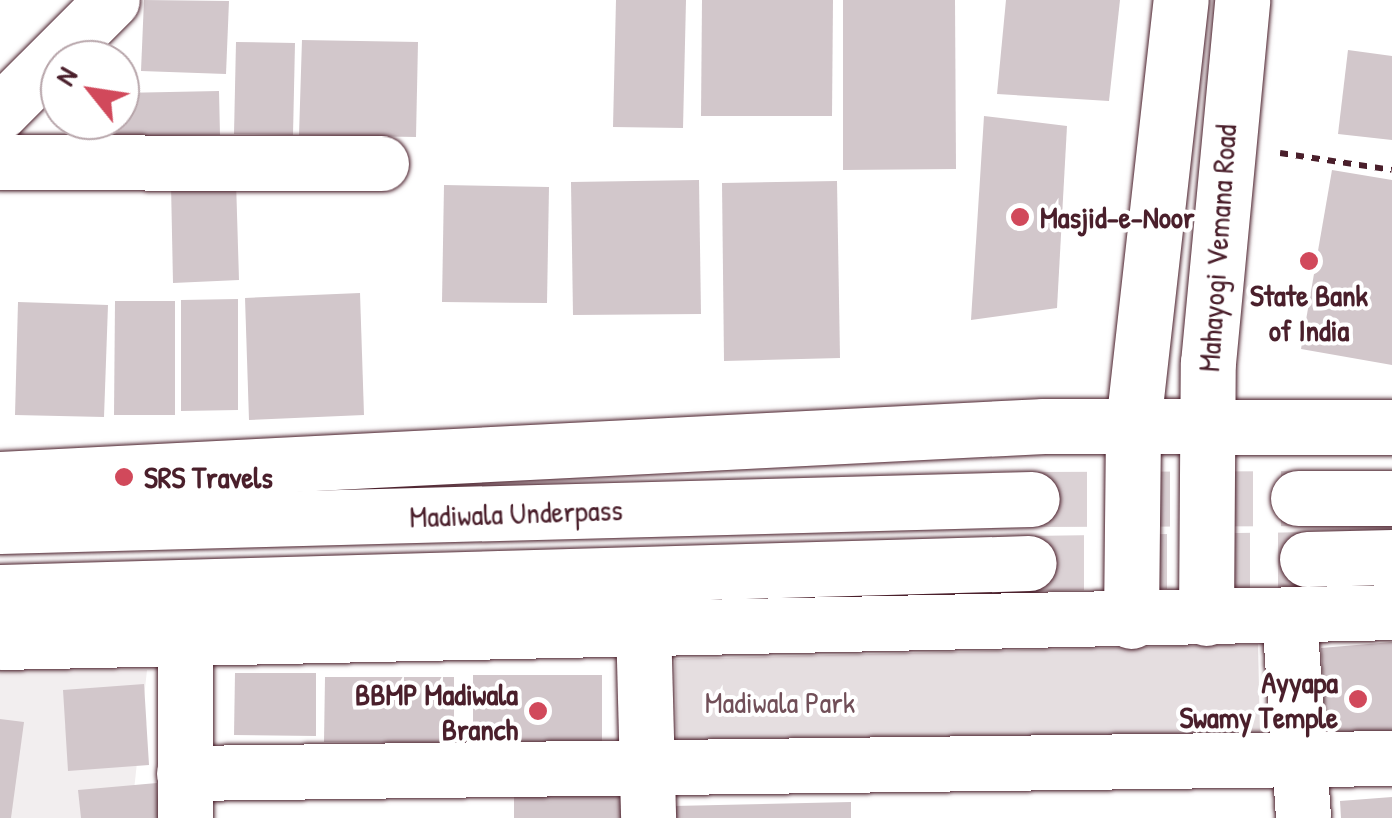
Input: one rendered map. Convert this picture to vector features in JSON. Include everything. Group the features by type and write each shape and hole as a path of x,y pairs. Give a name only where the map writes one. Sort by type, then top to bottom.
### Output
{"main road":[{"path":"0,112 112,0"},
{"name":"Mahayogi Vemana Road","path":"1131,621 1133,425 1181,0"},
{"name":"Mahayogi Vemana Road","path":"1206,618 1205,428 1224,144 1242,0"},
{"path":"0,162 381,163"},
{"path":"0,479 1133,425 1392,427"},
{"path":"1298,498 1392,498"},
{"name":"Madiwala Underpass","path":"0,526 1032,499"},
{"path":"1307,559 1392,558"},
{"name":"Madiwala Underpass","path":"0,592 1029,563"},
{"path":"0,642 643,622 1131,621 1392,612"},
{"path":"1289,616 1303,818"},
{"path":"643,622 648,795"},
{"path":"185,637 184,796 864,794 1392,758"}],"path":[{"path":"1224,144 1392,170"}],"shaded area":[{"path":"0,664 147,670 131,818 0,818"}],"green space":[{"name":"Madiwala Park","path":"1258,644 1260,734 677,750 675,659"}],"building":[{"path":"144,0 229,1 226,74 141,71"},
{"path":"616,0 686,0 683,128 613,127"},
{"path":"702,0 833,0 832,116 701,116"},
{"path":"843,0 955,0 956,169 843,170"},
{"path":"1006,0 1120,0 1109,101 997,94"},
{"path":"302,40 418,42 416,137 299,135"},
{"path":"236,42 295,43 293,135 234,134"},
{"path":"1348,50 1392,56 1392,140 1338,134"},
{"path":"219,91 220,135 140,136 140,93"},
{"name":"Masjid-e-Noor","path":"984,116 1067,126 1057,308 971,320"},
{"path":"1332,170 1392,180 1392,365 1301,349"},
{"path":"699,180 701,314 573,315 571,182"},
{"path":"236,181 239,280 173,283 171,184"},
{"path":"837,181 840,358 724,361 722,183"},
{"path":"444,185 549,187 547,303 442,302"},
{"path":"360,293 364,415 249,420 245,298"},
{"path":"238,299 238,410 181,411 181,300"},
{"path":"115,301 175,301 175,415 114,415"},
{"path":"18,302 108,305 104,417 15,415"},
{"name":"Ayyapa Swamy Temple","path":"1392,642 1392,750 1327,754 1321,648"},
{"path":"235,673 316,673 316,736 234,735"},
{"name":"BBMP Madiwala Branch","path":"473,675 602,675 602,748 473,747"},
{"path":"325,677 454,677 454,743 324,742"},
{"path":"144,684 149,765 68,771 63,690"},
{"path":"0,719 24,722 11,818 0,818"},
{"path":"635,782 636,818 514,818 514,783"},
{"path":"157,783 159,818 81,818 78,790"},
{"path":"1392,797 1392,818 1341,818 1340,801"},
{"path":"851,802 851,818 673,818 673,806"}],"tunnel":[{"path":"1032,499 1298,498"},
{"path":"1029,563 1307,559"}],"place":[{"name":"Masjid-e-Noor","path":"1020,217"},
{"name":"State Bank of India","path":"1309,261"},
{"name":"SRS Travels","path":"124,477"},
{"name":"Ayyapa Swamy Temple","path":"1358,699"},
{"name":"BBMP Madiwala Branch","path":"538,711"}]}
